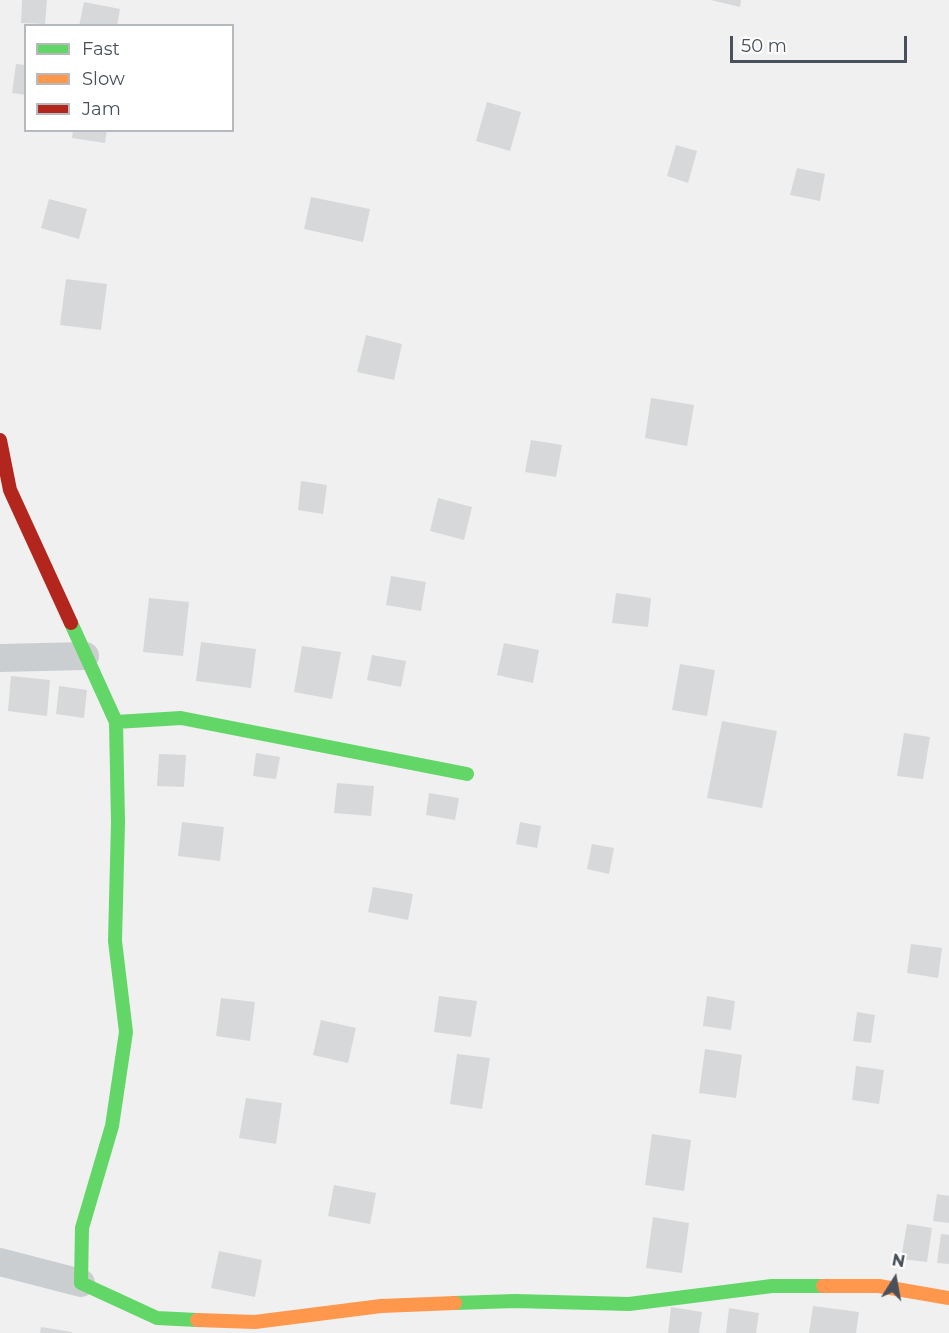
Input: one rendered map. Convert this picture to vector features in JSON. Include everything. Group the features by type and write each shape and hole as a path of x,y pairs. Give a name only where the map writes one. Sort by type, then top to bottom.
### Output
{"street":[{"path":"0,440 10,490 116,722 118,822 115,941 126,1032 112,1126 82,1228 81,1283"},
{"path":"0,658 85,656"},
{"path":"116,722 181,718 467,774"},
{"path":"0,1262 81,1283 157,1318 254,1328 381,1306 515,1301 629,1304 772,1286 879,1286 949,1298"}],"building":[{"path":"22,0 47,0 45,24 21,23"},
{"path":"711,0 741,0 740,7"},
{"path":"84,2 120,9 117,24 79,24"},
{"path":"16,64 24,65 24,95 12,93"},
{"path":"487,102 521,112 510,151 476,141"},
{"path":"73,132 107,132 105,143 72,138"},
{"path":"676,145 697,151 688,183 667,176"},
{"path":"797,168 825,174 820,201 790,195"},
{"path":"311,197 370,209 363,242 304,229"},
{"path":"49,199 87,209 79,239 41,228"},
{"path":"66,279 107,284 101,330 60,325"},
{"path":"366,335 402,344 394,380 357,372"},
{"path":"651,398 694,405 687,446 645,438"},
{"path":"531,440 562,445 556,477 525,472"},
{"path":"301,481 327,485 323,514 298,510"},
{"path":"438,498 472,507 464,540 430,531"},
{"path":"391,576 426,582 421,611 386,605"},
{"path":"616,593 651,598 648,627 612,623"},
{"path":"149,598 189,602 183,656 143,652"},
{"path":"201,642 256,649 251,688 196,681"},
{"path":"504,643 539,650 533,683 497,675"},
{"path":"302,646 341,652 332,699 294,692"},
{"path":"372,655 406,661 401,687 367,680"},
{"path":"680,664 715,670 707,716 672,710"},
{"path":"11,676 50,680 47,716 8,711"},
{"path":"59,686 87,690 84,718 56,714"},
{"path":"722,721 777,731 762,808 707,798"},
{"path":"904,733 930,737 923,779 897,776"},
{"path":"256,753 280,757 276,779 253,776"},
{"path":"159,754 186,755 184,787 157,786"},
{"path":"337,783 374,786 371,816 334,813"},
{"path":"429,793 459,798 455,820 426,815"},
{"path":"182,822 224,827 220,861 178,856"},
{"path":"520,822 541,826 537,848 516,844"},
{"path":"592,844 614,848 609,874 587,869"},
{"path":"373,887 413,894 408,920 368,912"},
{"path":"911,944 942,948 938,978 907,973"},
{"path":"439,996 477,1001 471,1037 434,1032"},
{"path":"707,996 735,1001 731,1030 703,1026"},
{"path":"221,998 255,1002 250,1041 216,1036"},
{"path":"857,1012 875,1015 871,1043 853,1041"},
{"path":"321,1020 356,1028 348,1063 313,1055"},
{"path":"705,1049 742,1055 736,1098 699,1093"},
{"path":"457,1054 490,1058 482,1109 450,1104"},
{"path":"856,1066 884,1070 879,1104 852,1100"},
{"path":"246,1098 282,1103 276,1144 239,1138"},
{"path":"652,1134 691,1140 684,1191 645,1185"},
{"path":"334,1185 376,1193 370,1224 328,1216"},
{"path":"937,1194 949,1196 949,1223 933,1221"},
{"path":"653,1217 689,1223 682,1273 646,1268"},
{"path":"907,1224 932,1228 927,1262 901,1259"},
{"path":"941,1234 949,1235 949,1264 937,1263"},
{"path":"219,1251 262,1260 255,1297 211,1288"},
{"path":"813,1306 859,1312 856,1333 809,1333"},
{"path":"671,1307 702,1312 699,1333 668,1333"},
{"path":"729,1308 759,1313 756,1333 726,1333"},
{"path":"41,1327 72,1332 72,1333 40,1333"}],"traffic: fast":[{"path":"71,623 116,722 118,822 115,941 126,1032 112,1126 82,1228 81,1283 157,1318 197,1320"},
{"path":"116,722 181,718 467,774"},
{"path":"455,1303 515,1301 629,1304 772,1286 823,1286"}],"traffic: slow":[{"path":"823,1286 879,1286 949,1298"},
{"path":"197,1320 255,1322 381,1306 455,1303"}],"traffic: jam":[{"path":"0,440 10,490 71,623"}]}
